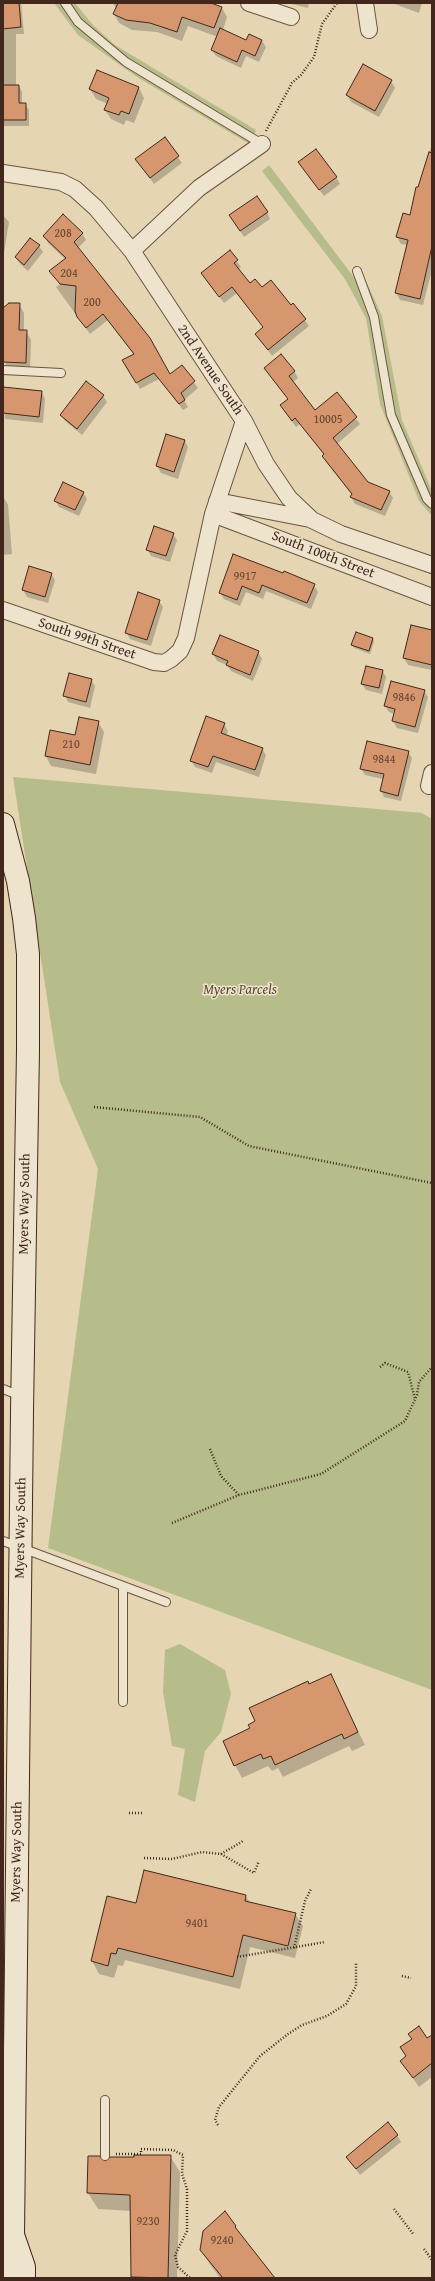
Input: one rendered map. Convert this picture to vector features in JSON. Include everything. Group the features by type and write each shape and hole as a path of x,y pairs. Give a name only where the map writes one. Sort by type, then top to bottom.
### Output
{"main road":[{"name":"Myers Way South","path":"3,824 18,881 28,954 12,1393 13,2235 4,2278"},
{"name":"Myers Way South","path":"13,2235 24,2268 24,2278"}],"street":[{"path":"249,3 291,17"},
{"path":"365,3 369,30"},
{"path":"132,251 198,188 262,144"},
{"name":"2nd Avenue South","path":"3,173 47,179 75,189 96,208 132,251 244,421 215,507 186,638 180,651 172,659"},
{"name":"South 100th Street","path":"244,421 266,464 289,498 310,518 341,534 432,565"},
{"name":"South 100th Street","path":"215,507 310,518"},
{"name":"South 100th Street","path":"215,507 432,597"},
{"name":"South 99th Street","path":"3,610 154,662 164,662 172,659"}],"lane":[{"path":"65,3 78,22 126,62 262,144"},
{"path":"357,271 374,317 391,415 427,499 432,504"},
{"path":"3,370 62,373"},
{"path":"12,1544 166,1602"},
{"path":"123,1586 123,1702"},
{"path":"105,2100 105,2156"}],"path":[{"path":"262,144 264,135 292,83 301,75 314,57 322,24 337,3"},
{"path":"94,1107 200,1117 249,1146 432,1183"},
{"path":"380,1367 386,1363 408,1372 415,1399"},
{"path":"172,1523 239,1495 321,1474 405,1421 415,1399 418,1382 432,1367"},
{"path":"210,1449 221,1476 239,1495"},
{"path":"129,1813 142,1813"},
{"path":"220,1854 243,1841"},
{"path":"144,1858 172,1859 202,1852 220,1854 254,1873 259,1862"},
{"path":"294,1948 305,1901 311,1889"},
{"path":"237,1957 325,1942"},
{"path":"218,2125 215,2120 219,2107 260,2056 302,2025 327,2016 346,2004 356,1986 356,1963"},
{"path":"402,1976 410,1978"},
{"path":"113,2154 141,2154 141,2149 174,2150 183,2154 182,2174 187,2189 187,2231 176,2250 176,2259 178,2267 190,2278"},
{"path":"394,2209 414,2235"},
{"path":"424,2249 432,2260"}],"green space":[{"path":"54,3 75,3 93,25 115,45 256,130 251,145 137,77 78,35"},
{"path":"269,165 356,280 365,279 382,316 402,420 432,491 432,516 419,501 380,404 366,318 345,279 262,171"},
{"name":"Myers Parcels","path":"13,777 422,813 432,819 432,1690 48,1548 98,1169 60,1082"},
{"path":"180,1644 225,1670 231,1694 221,1732 205,1751 195,1802 178,1795 185,1749 172,1746 163,1692 165,1650"}],"building":[{"path":"3,3 19,3 21,27 3,29"},
{"path":"118,3 211,3 222,7 214,28 182,17 177,32 150,23 126,20 113,14"},
{"path":"220,28 246,40 249,34 262,40 255,56 242,50 237,62 211,50"},
{"path":"363,64 392,80 375,111 346,95"},
{"path":"97,70 139,87 129,114 121,111 119,115 104,110 109,98 89,89"},
{"path":"3,85 19,85 19,103 26,103 26,120 3,120"},
{"path":"165,137 179,156 150,178 135,159"},
{"path":"316,149 337,177 319,190 298,162"},
{"path":"429,152 432,153 432,246 420,299 395,293 408,240 396,237 403,213 410,215 416,187 418,187"},
{"path":"257,196 268,212 240,231 229,215"},
{"path":"63,214 83,233 74,242 150,338 170,374 182,365 195,381 181,393 185,400 179,404 154,373 136,383 122,360 134,354 103,314 86,328 77,317 75,311 76,286 60,284 49,271 66,258 43,236"},
{"path":"30,238 40,245 24,265 15,257"},
{"path":"230,250 238,260 234,263 250,283 255,279 262,287 271,280 291,305 293,303 306,319 268,350 255,334 263,327 232,287 219,297 201,273"},
{"path":"9,303 20,303 19,330 27,330 26,363 3,362 3,308"},
{"path":"281,354 295,371 289,376 315,410 337,392 357,417 333,438 368,482 390,491 381,510 350,497 352,494 322,456 324,454 295,418 292,421 280,405 288,399 264,368"},
{"path":"86,381 104,395 77,429 60,415"},
{"path":"3,387 42,391 39,417 3,413"},
{"path":"166,434 185,440 174,472 156,466"},
{"path":"63,482 84,492 75,510 54,501"},
{"path":"154,526 174,533 166,556 146,550"},
{"path":"233,554 283,573 284,571 315,584 307,603 262,585 259,593 242,586 237,600 219,593"},
{"path":"29,566 52,573 45,597 22,590"},
{"path":"138,592 160,600 147,640 125,633"},
{"path":"411,625 432,630 432,665 403,658"},
{"path":"356,632 373,638 369,651 351,645"},
{"path":"220,635 259,651 250,675 226,665 228,661 212,654"},
{"path":"366,666 383,670 379,688 361,684"},
{"path":"69,673 92,679 86,702 63,696"},
{"path":"391,681 425,690 415,727 392,721 395,709 384,706"},
{"path":"206,716 225,723 221,733 263,748 255,770 213,756 208,767 190,761"},
{"path":"79,717 99,721 90,765 45,756 50,730 75,735"},
{"path":"367,741 409,751 398,796 380,791 384,774 360,769"},
{"path":"331,1674 358,1732 344,1739 342,1734 275,1765 271,1756 263,1759 261,1754 234,1766 223,1741 250,1728 248,1725 255,1721 249,1708 308,1681 309,1684"},
{"path":"144,1870 246,1895 245,1901 296,1913 288,1946 243,1935 233,1977 118,1948 116,1954 111,1953 108,1966 91,1961 107,1896 136,1903"},
{"path":"419,2026 427,2038 432,2035 432,2063 413,2078 400,2061 406,2056 400,2047 412,2039 408,2034"},
{"path":"388,2122 398,2135 356,2169 346,2157"},
{"path":"134,2155 171,2155 168,2278 131,2277 130,2195 87,2193 88,2156 100,2156 105,2161 110,2157 134,2157"},
{"path":"225,2211 236,2226 235,2227 275,2278 223,2278 200,2250 203,2231"}]}
